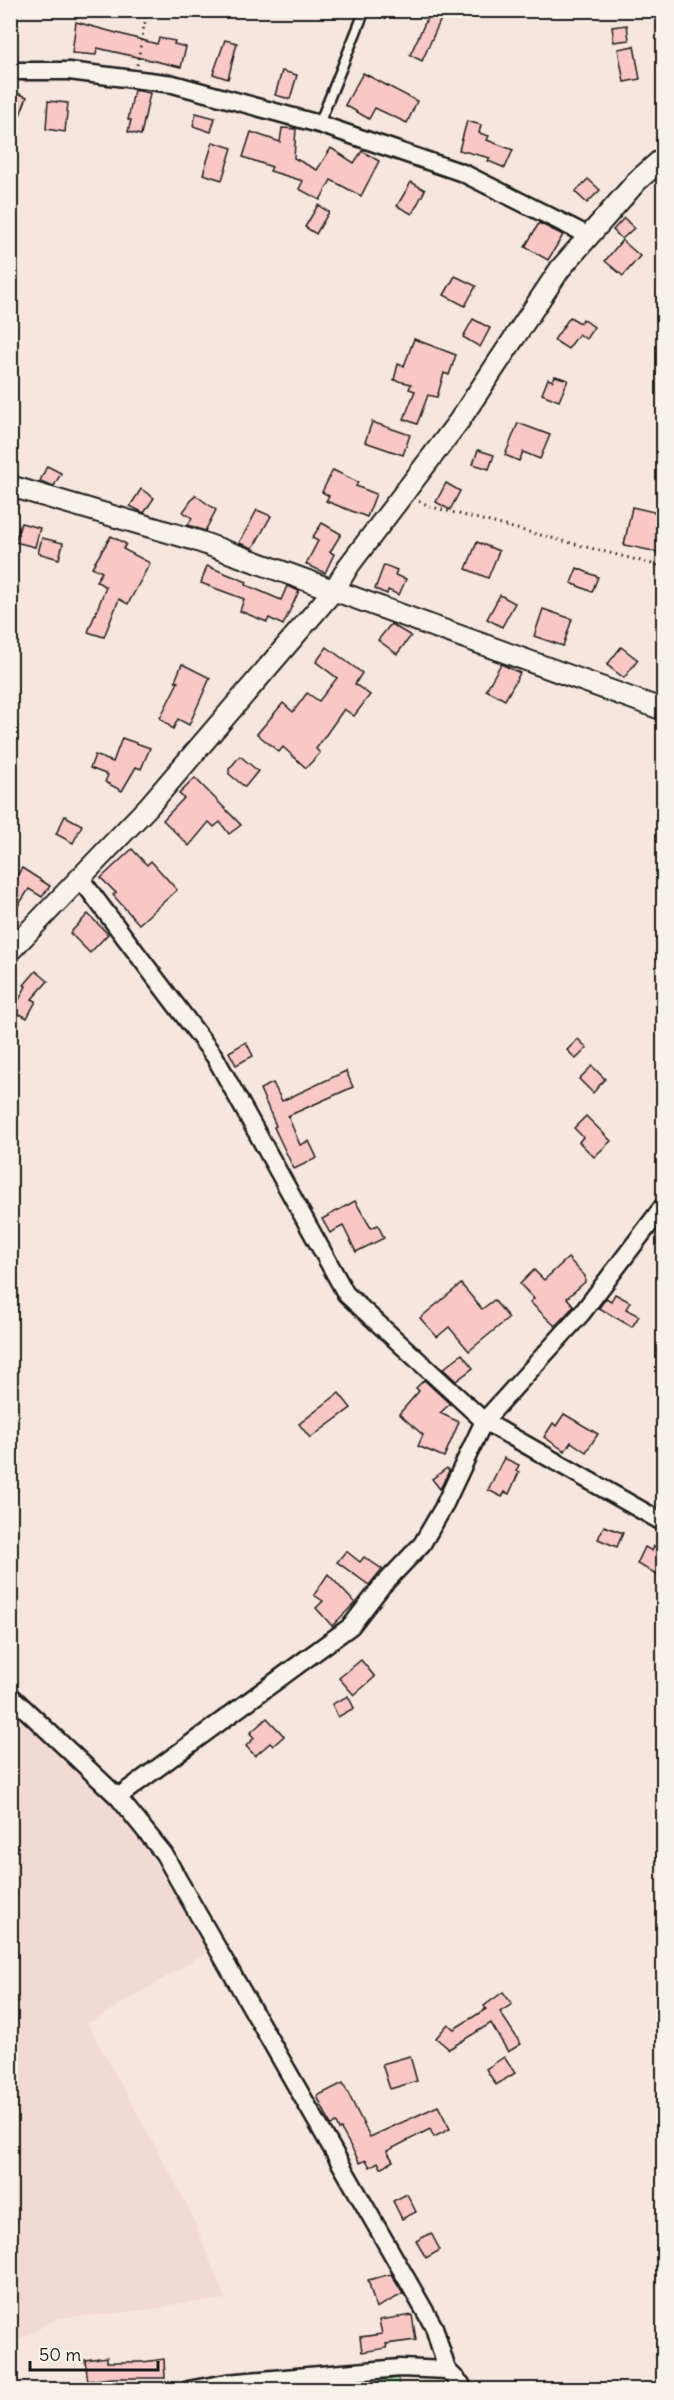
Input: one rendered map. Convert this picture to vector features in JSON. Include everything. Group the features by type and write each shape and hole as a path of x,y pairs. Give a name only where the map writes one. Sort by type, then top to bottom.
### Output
{"street":[{"path":"14,73 69,71 173,84 320,123 463,173 589,236"},
{"path":"10,951 148,807 334,590 350,564 459,421 560,269 637,181 663,157"},
{"path":"10,486 195,540 663,710"},
{"path":"80,878 215,1058 346,1294 484,1420 663,1522"},
{"path":"118,1797 351,1626 381,1587 422,1544 443,1508 484,1420 582,1313 663,1205"},
{"path":"10,1695 118,1797 164,1854 434,2327 447,2370 464,2390"},
{"path":"188,2390 226,2383 400,2368 447,2370"}],"lane":[{"path":"320,123 365,10"}],"path":[{"path":"134,79 147,10"},
{"path":"404,493 432,507 663,567"}],"shaded area":[{"path":"10,1703 122,1810 209,1951 88,2024 190,2210 225,2299 175,2304 150,2310 58,2318 11,2344"}],"green space":[{"path":"398,2378 399,2389 341,2389 341,2388"}],"building":[{"path":"431,10 445,10 422,61 410,55"},
{"path":"76,22 157,44 159,38 175,41 174,44 186,47 181,67 97,48 96,55 72,53"},
{"path":"627,25 629,40 614,42 612,27"},
{"path":"225,40 237,43 228,79 213,74"},
{"path":"634,46 640,79 624,82 618,49"},
{"path":"282,71 297,75 290,99 275,95"},
{"path":"363,73 417,101 407,123 375,108 369,119 345,105"},
{"path":"10,90 27,97 12,136 10,135"},
{"path":"134,90 150,93 141,135 128,132"},
{"path":"48,101 68,103 65,132 46,129"},
{"path":"196,113 215,118 211,132 193,126"},
{"path":"467,121 481,125 479,133 489,136 487,140 513,150 505,168 488,161 490,158 459,150"},
{"path":"282,128 296,129 294,158 317,170 331,148 354,163 362,151 379,161 361,196 331,180 320,200 299,189 303,181 270,171 272,167 243,157 251,132 280,142"},
{"path":"213,142 232,148 222,180 203,174"},
{"path":"588,179 600,190 587,203 575,192"},
{"path":"411,182 425,190 412,214 397,206"},
{"path":"318,205 329,212 316,234 305,227"},
{"path":"624,218 634,228 622,239 613,230"},
{"path":"539,223 563,235 548,260 525,247"},
{"path":"622,240 640,256 623,276 605,261"},
{"path":"455,276 476,286 465,306 444,295"},
{"path":"570,317 580,323 583,319 594,327 586,339 579,334 568,349 554,340"},
{"path":"473,319 490,328 480,347 463,337"},
{"path":"414,339 456,355 449,375 444,373 437,397 428,395 417,424 404,419 415,391 409,389 411,384 394,380 398,364 404,366"},
{"path":"555,376 568,380 559,401 542,394 548,379 553,381"},
{"path":"372,422 410,435 403,455 365,442"},
{"path":"518,423 550,435 540,459 523,452 519,461 505,455"},
{"path":"478,450 494,455 489,469 473,464"},
{"path":"47,466 61,473 54,486 40,481"},
{"path":"333,470 358,482 356,486 376,494 367,517 326,501 329,496 322,492"},
{"path":"446,483 460,491 450,510 436,502"},
{"path":"141,489 154,498 144,513 130,506"},
{"path":"195,495 216,510 205,531 188,525 192,518 183,512"},
{"path":"632,507 663,514 663,553 624,545"},
{"path":"257,510 271,516 253,548 239,543"},
{"path":"21,523 40,528 35,547 15,542"},
{"path":"322,523 341,534 330,552 334,554 325,573 306,564 318,541 312,538"},
{"path":"111,536 126,544 123,549 150,563 128,604 119,599 104,637 88,632 106,587 96,581 102,572 92,567"},
{"path":"42,538 63,543 59,559 38,553"},
{"path":"477,542 499,551 488,578 466,569"},
{"path":"384,565 397,570 395,575 406,579 399,595 388,590 387,594 375,589"},
{"path":"207,566 247,582 246,585 281,600 287,586 299,591 283,625 269,618 267,622 240,611 244,599 201,583"},
{"path":"577,568 598,577 592,592 571,583"},
{"path":"500,595 515,603 502,627 487,619"},
{"path":"543,609 572,619 563,646 534,636"},
{"path":"391,624 411,636 397,654 378,640"},
{"path":"327,647 362,673 355,684 370,695 354,716 344,709 316,749 320,753 306,768 283,747 279,752 257,734 283,703 293,712 307,693 319,701 337,678 316,662"},
{"path":"621,647 638,660 624,678 607,665"},
{"path":"182,664 210,678 189,725 178,719 173,729 160,718 178,682 175,681"},
{"path":"501,664 520,673 505,700 486,690"},
{"path":"122,738 150,748 141,769 136,767 122,791 105,782 108,775 90,768 95,755 113,762"},
{"path":"240,756 258,771 245,787 229,774 229,769"},
{"path":"195,778 241,825 229,834 220,822 214,827 209,822 189,846 163,820 184,798 179,794"},
{"path":"65,816 82,825 73,843 56,834"},
{"path":"132,849 147,865 151,861 177,890 139,924 113,895 116,893 101,878"},
{"path":"22,868 50,886 42,897 29,889 10,918 10,886"},
{"path":"88,914 108,934 90,953 70,933"},
{"path":"36,971 48,981 32,999 36,1001 27,1018 20,1014 15,1019 11,1016 26,986 24,985"},
{"path":"578,1039 587,1048 576,1059 567,1050"},
{"path":"246,1042 253,1056 236,1065 229,1052"},
{"path":"592,1066 605,1079 593,1093 579,1079"},
{"path":"346,1071 353,1087 288,1116 300,1145 309,1141 317,1158 294,1169 274,1127 276,1126 260,1089 273,1083 282,1101"},
{"path":"586,1116 611,1141 594,1157 579,1142 583,1137 574,1128"},
{"path":"355,1201 371,1228 378,1225 384,1238 356,1252 343,1226 330,1233 322,1219"},
{"path":"568,1258 585,1276 585,1282 567,1298 574,1306 555,1326 530,1302 534,1299 520,1284 534,1270 544,1280"},
{"path":"461,1284 482,1309 494,1300 509,1318 469,1351 449,1327 437,1337 420,1318"},
{"path":"615,1294 630,1302 626,1309 639,1316 632,1327 599,1308 606,1298 611,1301"},
{"path":"462,1354 473,1368 456,1381 443,1369"},
{"path":"424,1380 450,1404 440,1413 459,1422 444,1457 418,1446 423,1435 399,1414 419,1391 416,1388"},
{"path":"339,1393 351,1408 310,1438 299,1424"},
{"path":"564,1414 598,1434 586,1452 571,1442 565,1451 544,1437 553,1423 556,1426"},
{"path":"504,1458 519,1465 516,1471 519,1472 509,1494 505,1492 502,1497 488,1490"},
{"path":"447,1468 449,1471 440,1489 432,1479"},
{"path":"604,1526 623,1533 617,1547 598,1539"},
{"path":"654,1546 663,1551 663,1577 637,1564 645,1547 652,1551"},
{"path":"346,1551 360,1562 364,1557 382,1569 369,1585 337,1562"},
{"path":"328,1574 355,1603 332,1626 316,1608 323,1601 314,1595"},
{"path":"361,1660 375,1677 354,1695 339,1678"},
{"path":"348,1696 354,1708 338,1717 332,1704"},
{"path":"267,1718 284,1736 273,1746 270,1743 255,1756 246,1746 254,1738 250,1733"},
{"path":"503,1992 512,2004 500,2012 521,2044 508,2052 491,2023 449,2049 436,2038 448,2024 454,2029 486,2009 484,2006"},
{"path":"410,2056 417,2081 390,2089 382,2064"},
{"path":"504,2057 515,2073 496,2085 486,2069"},
{"path":"343,2083 370,2137 438,2106 450,2129 434,2137 430,2129 387,2151 393,2161 381,2168 378,2162 370,2167 366,2160 360,2163 341,2129 339,2130 336,2123 331,2125 317,2096"},
{"path":"407,2194 416,2212 402,2219 393,2201"},
{"path":"431,2233 440,2250 426,2258 416,2241"},
{"path":"391,2274 403,2294 376,2308 368,2280"},
{"path":"412,2315 416,2340 386,2344 387,2348 362,2352 360,2337 382,2334 379,2320"},
{"path":"107,2357 107,2362 143,2362 164,2359 165,2378 111,2378 88,2381 85,2360"}],"waterway":[{"path":"658,2390 664,2354"}]}
